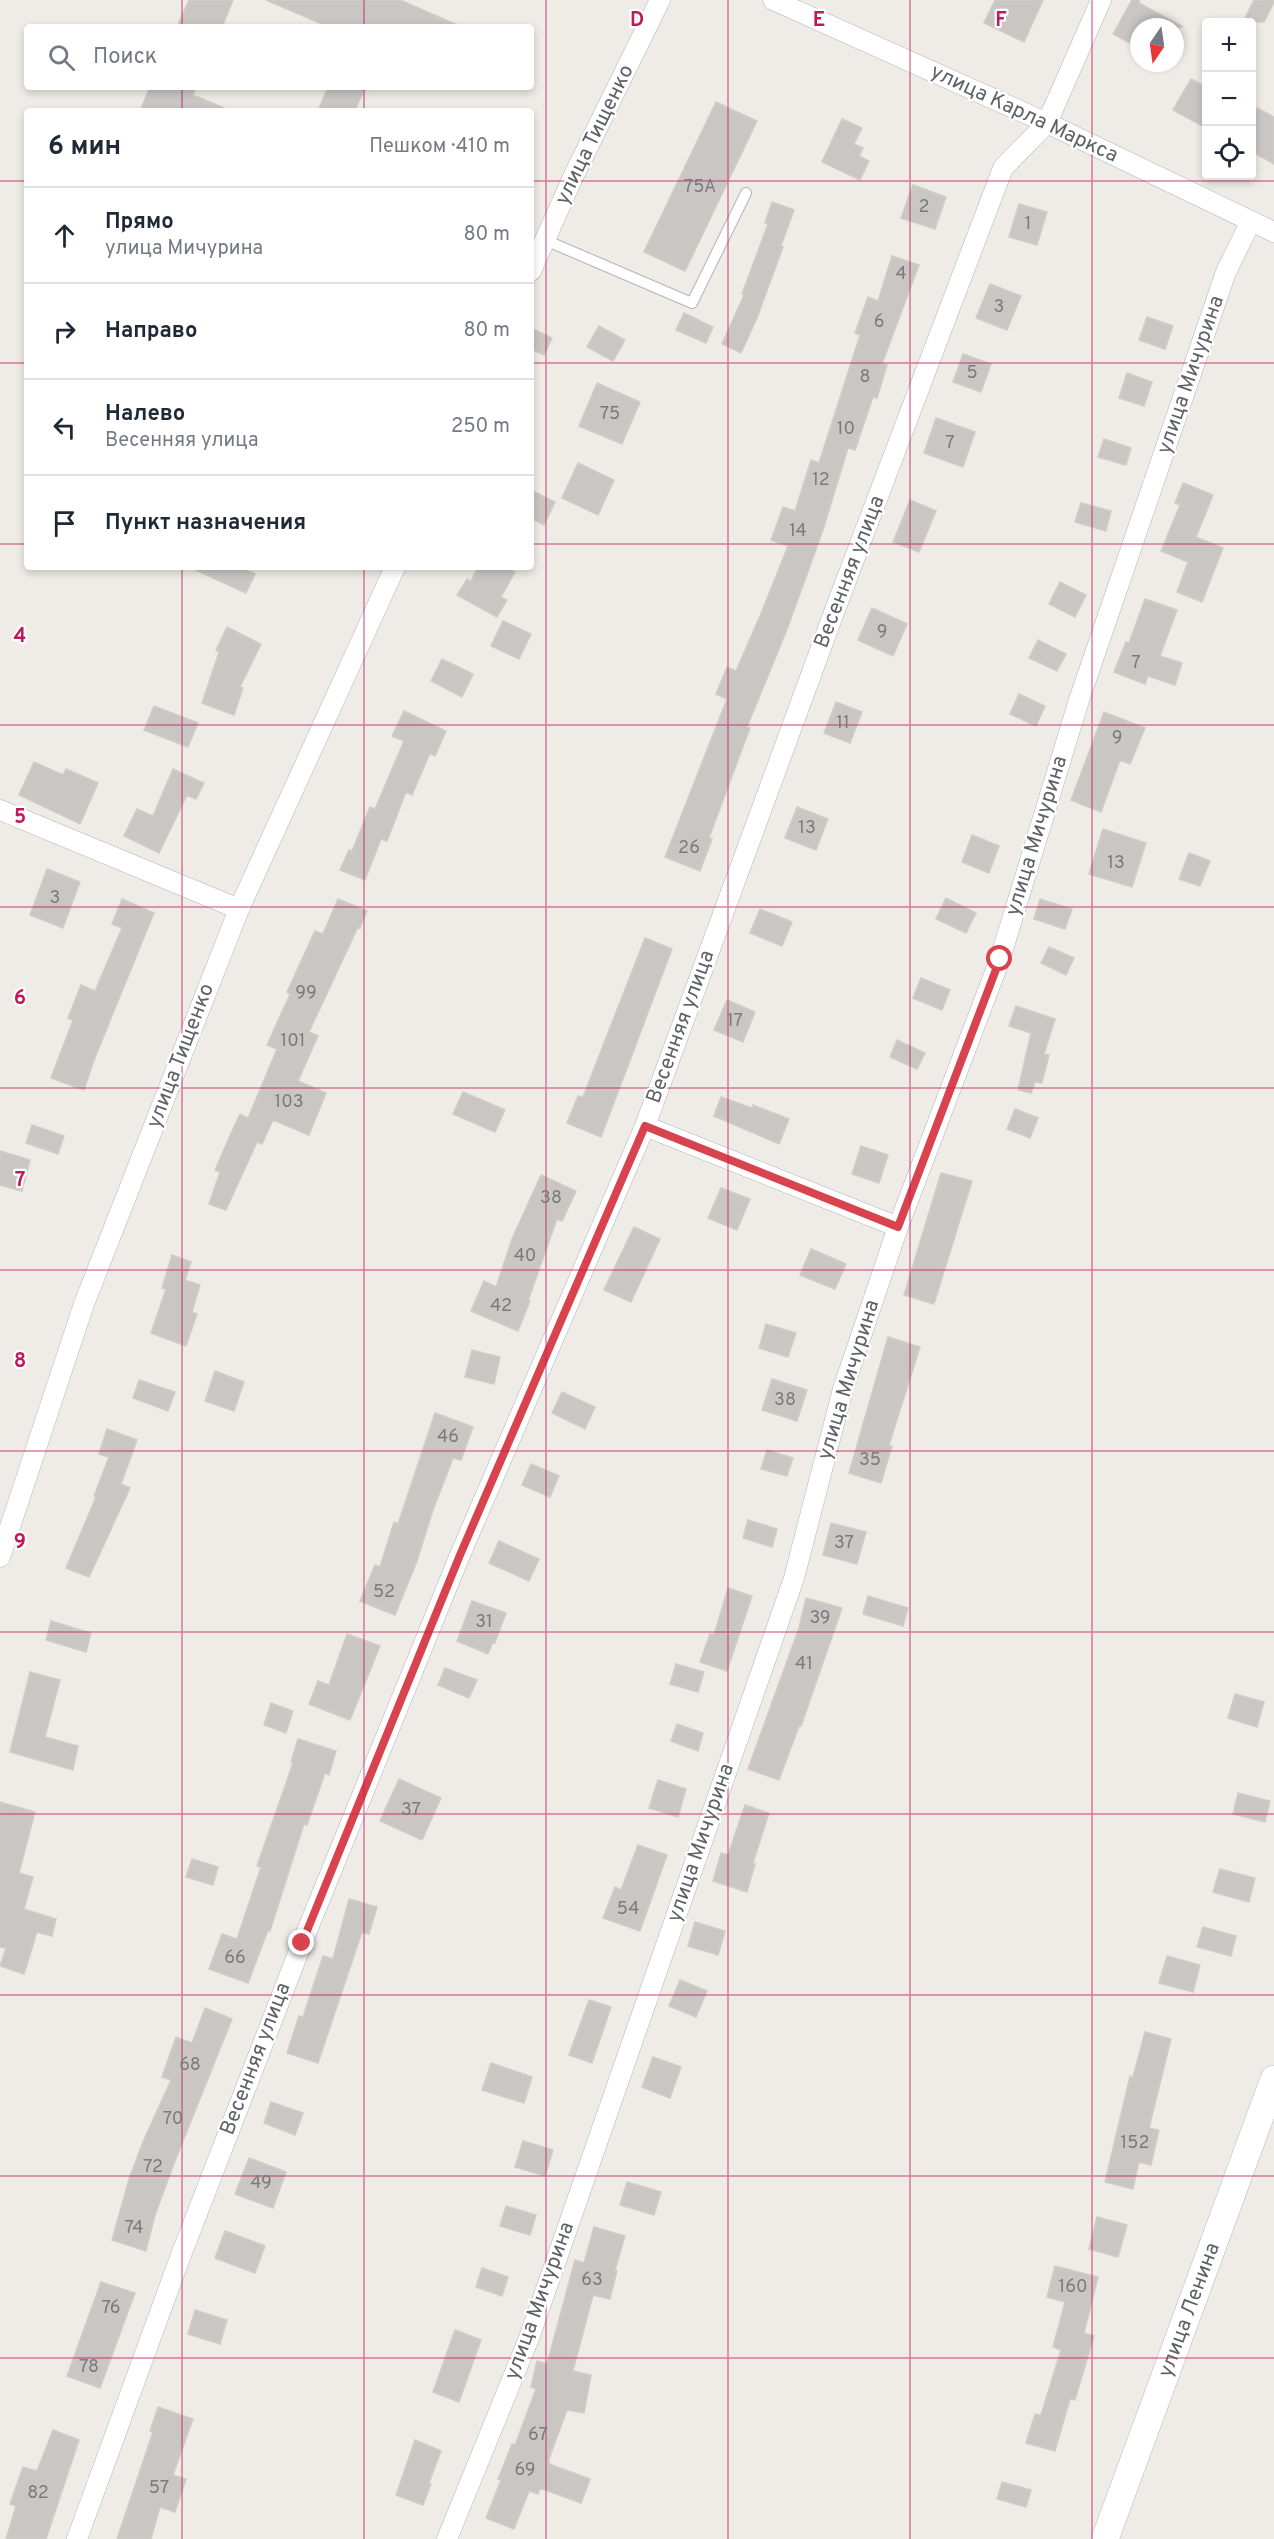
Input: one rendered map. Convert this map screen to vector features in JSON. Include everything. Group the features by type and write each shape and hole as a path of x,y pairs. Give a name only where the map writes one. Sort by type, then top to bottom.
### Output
{"main road":[{"name":"улица Ленина","path":"1105,2539 1274,2079"}],"street":[{"name":"улица Тищенко","path":"534,264 660,0"},
{"name":"улица Карла Маркса","path":"773,0 1047,123 1274,232"},
{"path":"1047,123 1101,0"},
{"name":"Весенняя улица","path":"77,2539 181,2255 302,1943 460,1555 645,1126 840,596 1003,168 1047,123"},
{"name":"улица Мичурина","path":"447,2539 530,2338 794,1578 843,1389 898,1227 1000,959 1079,700 1226,272 1251,221"},
{"name":"улица Тищенко","path":"0,1557 84,1304 239,909 394,570"},
{"path":"0,810 239,909"},
{"path":"645,1126 898,1227"}],"lane":[{"path":"545,240 692,303 746,193"}],"building":[{"path":"189,0 233,0 223,24 178,24"},
{"path":"266,0 400,0 455,24 322,24"},
{"path":"995,0 1043,0 1024,42 984,23"},
{"path":"1132,0 1139,0 1139,3 1166,18 1130,18 1130,43 1113,34"},
{"path":"1254,0 1274,0 1264,22 1256,22 1256,18 1245,18"},
{"path":"1191,79 1202,85 1202,126 1173,110"},
{"path":"149,90 195,90 193,95 224,108 141,108"},
{"path":"327,90 364,90 356,108 319,108"},
{"path":"716,102 757,121 685,271 644,252"},
{"path":"1257,108 1274,117 1274,164 1256,154"},
{"path":"842,119 862,128 854,144 863,148 859,156 869,161 860,180 822,162"},
{"path":"913,185 946,197 935,229 901,218"},
{"path":"772,202 794,210 757,318 741,353 722,344 744,295 742,294 768,224 765,223"},
{"path":"1019,204 1047,212 1037,245 1009,237"},
{"path":"892,256 919,265 882,364 887,365 877,398 873,397 855,450 848,448 823,530 788,627 747,727 750,728 709,838 712,839 700,871 665,857 727,699 716,694 727,667 736,671 788,546 771,540 783,507 795,511 811,460 819,463 860,335 855,333 868,297 878,301"},
{"path":"990,284 1021,296 1007,330 976,318"},
{"path":"684,313 713,327 706,343 676,330"},
{"path":"1147,317 1173,326 1165,349 1139,340"},
{"path":"599,326 625,340 613,361 587,347"},
{"path":"534,329 552,338 544,355 534,350"},
{"path":"963,354 991,364 981,392 953,382"},
{"path":"1127,373 1152,382 1144,406 1119,398"},
{"path":"597,383 640,402 622,444 579,426"},
{"path":"936,418 975,432 963,467 924,453"},
{"path":"1104,439 1131,448 1126,465 1098,457"},
{"path":"578,463 614,480 598,515 562,498"},
{"path":"1183,483 1213,495 1196,537 1223,548 1202,602 1177,592 1188,562 1161,551 1180,505 1175,503"},
{"path":"534,492 555,502 544,525 534,520"},
{"path":"910,500 936,511 919,552 893,542"},
{"path":"1081,503 1111,511 1106,531 1075,522"},
{"path":"196,570 246,570 255,574 246,593"},
{"path":"476,570 515,572 501,597 507,600 497,617 457,595 467,579 471,581"},
{"path":"1060,582 1086,595 1075,617 1049,604"},
{"path":"1145,599 1177,610 1160,656 1182,663 1175,685 1148,676 1145,684 1114,672 1126,642 1129,643"},
{"path":"872,608 907,624 893,656 858,640"},
{"path":"503,621 531,634 519,659 491,646"},
{"path":"227,627 261,644 240,687 243,688 234,715 202,703 219,652 216,650"},
{"path":"1038,640 1066,654 1057,671 1029,658"},
{"path":"442,659 473,674 462,697 431,681"},
{"path":"1019,694 1045,706 1036,726 1010,714"},
{"path":"836,702 862,712 850,743 824,733"},
{"path":"154,706 198,723 188,747 144,730"},
{"path":"404,711 446,731 435,756 430,753 412,795 406,792 387,841 381,839 365,880 340,870 349,850 352,851 370,807 375,809 404,741 392,736"},
{"path":"1104,712 1145,728 1130,764 1120,760 1101,812 1071,800"},
{"path":"34,762 63,775 66,769 98,783 80,824 19,795"},
{"path":"173,769 204,783 196,799 187,795 159,853 124,836 137,809 153,816"},
{"path":"797,807 828,819 816,850 785,838"},
{"path":"1103,829 1146,843 1132,887 1089,874"},
{"path":"972,835 999,846 989,873 962,862"},
{"path":"1189,853 1210,861 1200,886 1179,879"},
{"path":"47,869 80,882 63,928 30,915"},
{"path":"946,898 976,913 966,933 936,919"},
{"path":"122,899 154,913 84,1090 51,1078 73,1020 68,1018 81,985 95,991 122,928 112,924"},
{"path":"338,899 367,911 309,1032 318,1036 298,1081 326,1093 309,1135 273,1120 262,1144 257,1142 226,1210 209,1204 220,1172 215,1170 232,1131 240,1114 248,1118 277,1049 267,1045 290,994 287,992 315,931 323,934"},
{"path":"1040,899 1072,909 1065,929 1034,919"},
{"path":"760,909 792,922 782,946 750,933"},
{"path":"645,938 672,949 601,1137 567,1123 578,1096 583,1097"},
{"path":"1049,947 1074,958 1066,975 1041,963"},
{"path":"921,978 950,990 942,1010 913,998"},
{"path":"727,1000 755,1012 743,1042 714,1030"},
{"path":"1016,1006 1055,1019 1044,1054 1049,1055 1042,1083 1035,1082 1031,1093 1018,1090 1031,1033 1009,1026"},
{"path":"897,1040 925,1053 917,1069 890,1057"},
{"path":"463,1092 505,1110 495,1132 453,1114"},
{"path":"721,1097 752,1108 753,1105 789,1119 779,1144 714,1116"},
{"path":"1015,1109 1038,1118 1030,1138 1007,1129"},
{"path":"32,1125 64,1136 58,1154 26,1143"},
{"path":"861,1146 888,1155 879,1183 852,1174"},
{"path":"0,1151 30,1160 22,1191 0,1185"},
{"path":"941,1173 972,1181 934,1304 904,1295"},
{"path":"541,1175 576,1191 562,1221 557,1219 518,1331 471,1311 484,1281 496,1287 512,1239"},
{"path":"721,1188 750,1199 737,1230 708,1218"},
{"path":"634,1227 660,1239 631,1302 604,1290"},
{"path":"811,1249 846,1264 835,1289 800,1275"},
{"path":"172,1255 191,1262 185,1280 200,1285 192,1312 197,1314 186,1346 151,1333 166,1289 162,1288"},
{"path":"766,1324 796,1333 788,1357 759,1348"},
{"path":"888,1337 920,1347 889,1445 892,1446 881,1483 849,1473"},
{"path":"472,1350 500,1357 494,1384 465,1377"},
{"path":"215,1371 244,1382 234,1411 205,1401"},
{"path":"772,1379 807,1390 797,1421 762,1410"},
{"path":"139,1380 175,1392 168,1411 133,1398"},
{"path":"562,1392 595,1407 585,1429 552,1413"},
{"path":"435,1413 473,1427 461,1460 453,1458 417,1561 395,1615 360,1601 375,1565 380,1567 394,1522 398,1524"},
{"path":"107,1429 137,1440 121,1484 130,1488 89,1577 66,1568 96,1497 94,1496 109,1457 99,1454"},
{"path":"767,1450 793,1458 787,1476 761,1469"},
{"path":"531,1464 559,1476 550,1497 522,1485"},
{"path":"748,1520 777,1529 772,1547 743,1538"},
{"path":"831,1523 866,1532 857,1564 823,1555"},
{"path":"499,1541 539,1559 529,1581 489,1563"},
{"path":"728,1588 752,1596 727,1671 700,1662 710,1634 714,1635"},
{"path":"868,1596 908,1608 903,1626 863,1614"},
{"path":"806,1598 842,1608 801,1726 799,1726 779,1780 748,1769 799,1628"},
{"path":"472,1601 506,1613 495,1643 493,1642 488,1654 457,1641"},
{"path":"51,1621 91,1633 86,1652 46,1640"},
{"path":"347,1634 380,1646 350,1720 309,1704 318,1681 329,1685"},
{"path":"676,1664 704,1672 698,1692 670,1684"},
{"path":"445,1668 477,1680 469,1698 438,1685"},
{"path":"30,1672 60,1680 45,1737 78,1746 73,1770 10,1752"},
{"path":"1235,1694 1264,1702 1257,1727 1228,1718"},
{"path":"271,1703 293,1711 286,1733 264,1725"},
{"path":"677,1724 703,1733 698,1751 671,1741"},
{"path":"298,1739 336,1751 329,1775 325,1773 307,1825 304,1824 270,1931 268,1930 248,1983 209,1969 222,1934 237,1939 261,1867 257,1866 293,1763 291,1762"},
{"path":"399,1779 441,1798 422,1840 380,1821"},
{"path":"658,1780 686,1789 678,1817 649,1808"},
{"path":"1238,1793 1270,1801 1265,1822 1233,1814"},
{"path":"0,1802 35,1812 19,1873 33,1877 24,1909 56,1919 52,1936 37,1932 24,1974 0,1966 6,1948 0,1947"},
{"path":"745,1805 769,1813 753,1863 755,1864 747,1892 713,1881 721,1853 728,1855"},
{"path":"638,1845 667,1855 640,1931 603,1918 615,1887 621,1890"},
{"path":"192,1859 218,1867 213,1885 186,1877"},
{"path":"1220,1869 1255,1878 1249,1902 1213,1892"},
{"path":"349,1899 377,1907 369,1934 362,1932 318,2063 287,2053 299,2016 303,2017 323,1956 333,1959"},
{"path":"695,1922 725,1931 718,1955 688,1946"},
{"path":"1203,1927 1236,1936 1231,1956 1197,1947"},
{"path":"1167,1956 1200,1965 1193,1992 1159,1983"},
{"path":"680,1980 707,1991 696,2017 669,2006"},
{"path":"589,2000 611,2007 592,2063 569,2055"},
{"path":"205,2008 232,2019 175,2161 155,2215 146,2251 112,2240 129,2179 171,2080 162,2077 176,2037 192,2043"},
{"path":"1145,2032 1171,2039 1149,2128 1159,2130 1151,2165 1139,2162 1133,2189 1105,2182 1130,2076 1133,2077"},
{"path":"653,2057 681,2067 670,2098 642,2087"},
{"path":"491,2063 532,2077 524,2103 482,2090"},
{"path":"271,2102 303,2113 295,2135 264,2123"},
{"path":"523,2141 553,2150 545,2176 515,2167"},
{"path":"249,2158 286,2172 273,2208 235,2194"},
{"path":"627,2182 661,2192 654,2215 620,2205"},
{"path":"506,2206 536,2215 530,2235 500,2226"},
{"path":"1097,2217 1127,2225 1118,2257 1089,2249"},
{"path":"594,2227 625,2236 615,2270 617,2271 610,2299 593,2295 573,2371 591,2375 584,2413 567,2410 549,2459 549,2464 590,2479 581,2503 540,2488 538,2494 529,2491 514,2529 486,2518 501,2480 498,2479 512,2444 515,2445 536,2389 531,2387 537,2361 547,2364 575,2260 584,2263"},
{"path":"225,2231 265,2246 255,2273 215,2258"},
{"path":"1055,2266 1098,2277 1084,2333 1094,2336 1075,2400 1070,2399 1055,2451 1026,2443 1035,2414 1041,2415 1061,2350 1053,2347 1065,2302 1047,2297"},
{"path":"482,2268 508,2277 502,2296 476,2287"},
{"path":"101,2282 135,2293 100,2388 67,2376"},
{"path":"195,2310 227,2320 220,2344 188,2334"},
{"path":"455,2330 481,2340 459,2402 433,2392"},
{"path":"158,2407 193,2419 173,2475 186,2479 175,2512 160,2507 151,2539 117,2539 153,2432 150,2431"},
{"path":"53,2430 79,2440 46,2539 6,2539 16,2506 10,2504 23,2467 37,2471"},
{"path":"415,2440 441,2451 423,2505 396,2495"},
{"path":"1002,2482 1031,2490 1026,2507 997,2499"}],"route":[{"path":"302,1943 460,1555 645,1126 898,1227 1000,959"}]}
